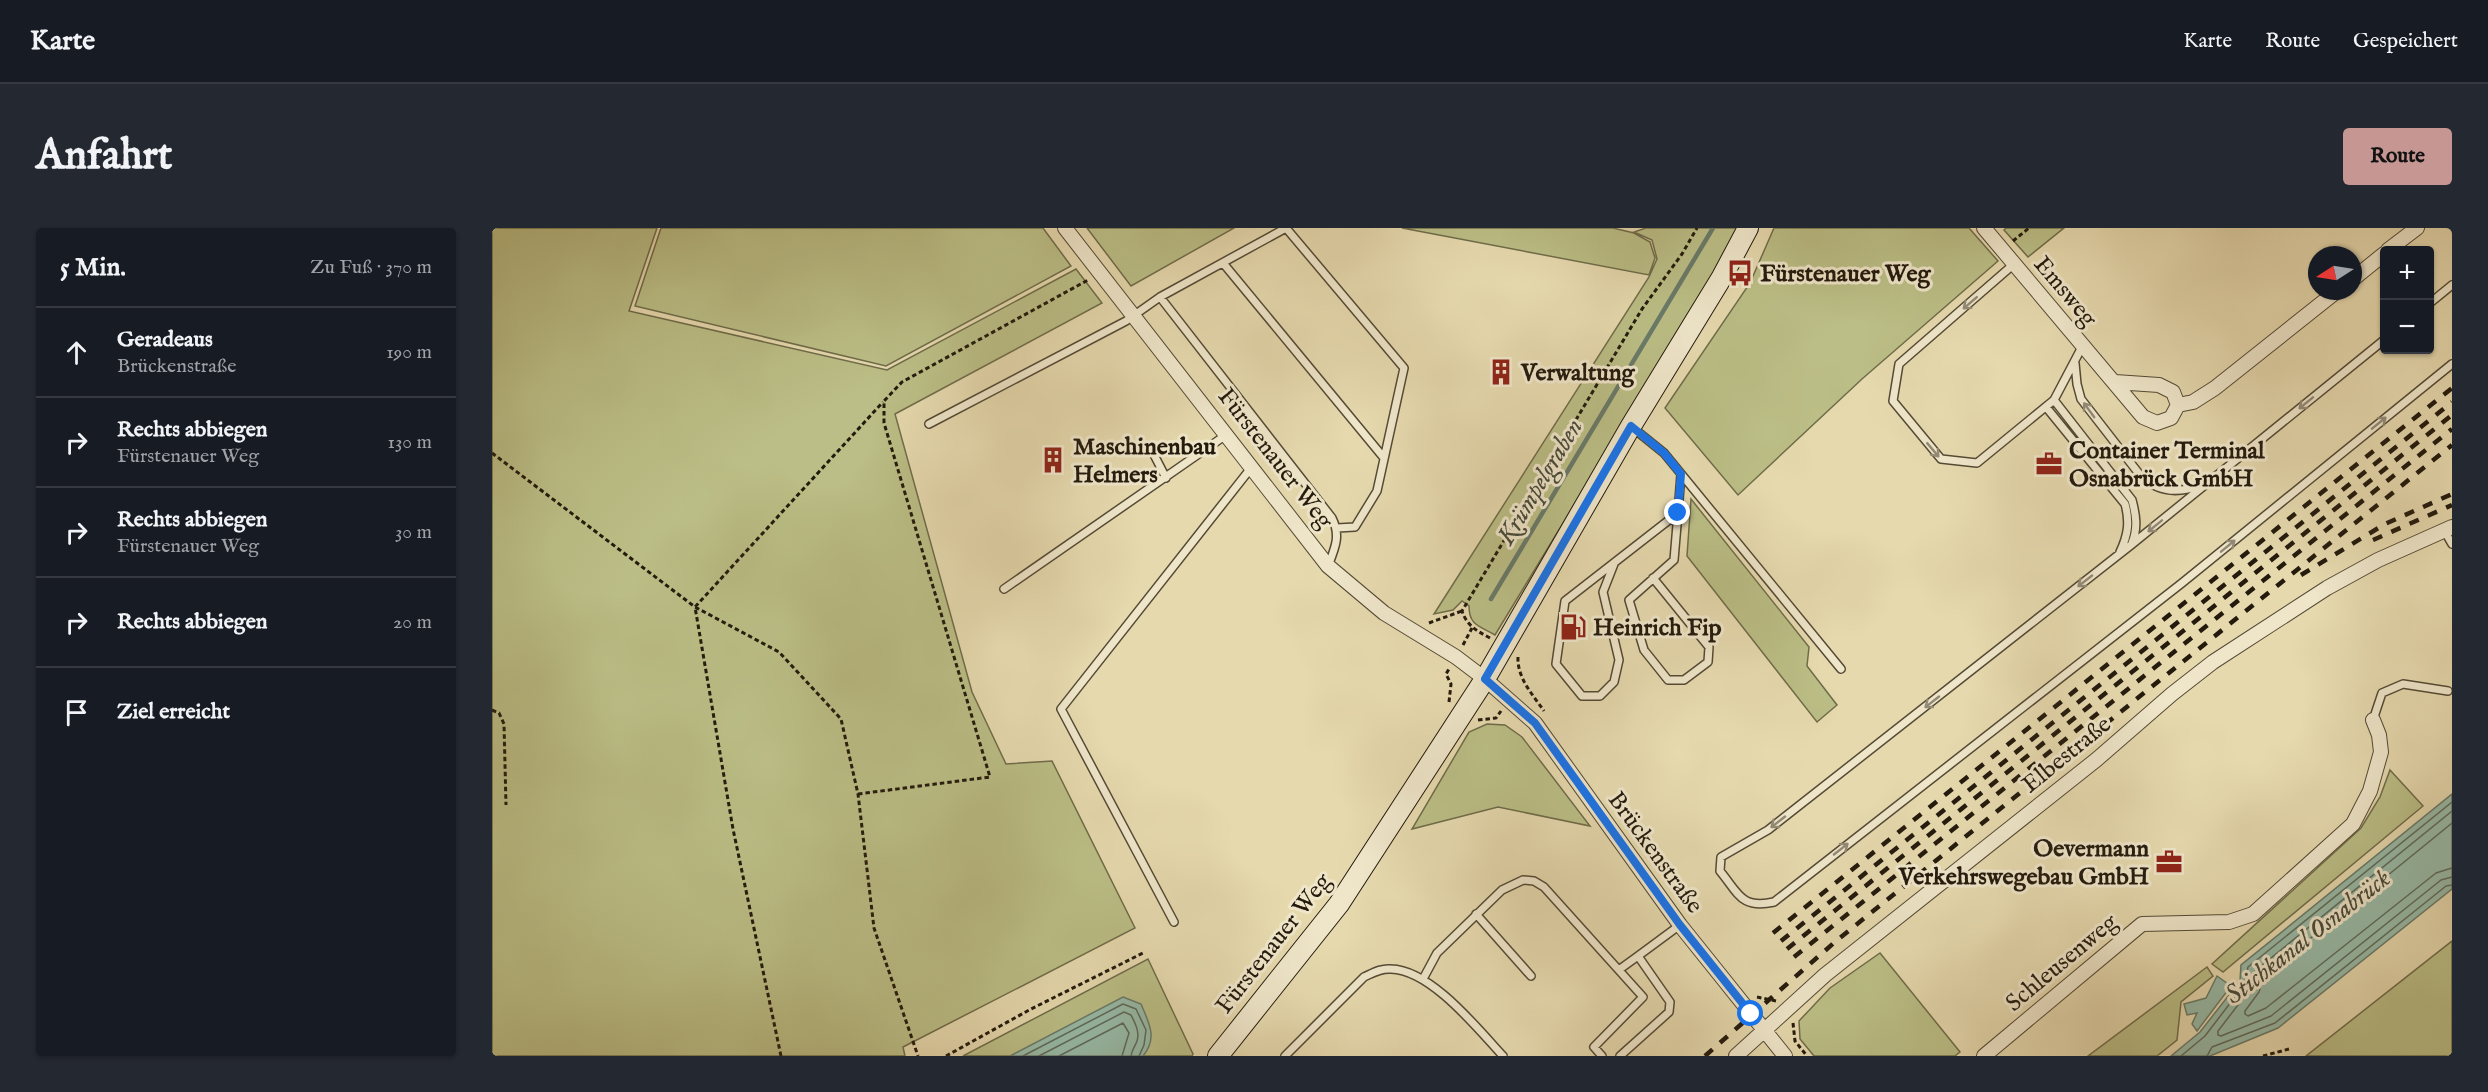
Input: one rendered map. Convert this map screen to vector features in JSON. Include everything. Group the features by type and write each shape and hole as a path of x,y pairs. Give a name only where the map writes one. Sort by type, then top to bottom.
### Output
{"street":[{"name":"Fürstenauer Weg","path":"1065,228 1328,566 1384,613 1456,657 1485,679"},
{"name":"Fürstenauer Weg","path":"1218,1056 1339,904 1485,679 1631,426 1722,278 1748,228"},
{"name":"Emsweg","path":"1984,228 2144,417 2157,423 2170,418 2178,405 2193,402 2215,388 2326,300"},
{"path":"2393,246 2417,228"},
{"path":"2362,272 2380,258"},
{"path":"2115,382 2159,385 2174,392 2178,405"},
{"name":"Elbestraße","path":"1738,1055 1825,975 2087,768 2213,662 2327,588 2378,560 2448,529"},
{"name":"Brückenstraße","path":"1485,679 1535,723 1680,925 1785,1056"},
{"name":"Schleusenweg","path":"1984,1056 2142,924 2229,922 2253,914 2353,824 2370,791 2381,752 2379,735 2373,720"}],"lane":[{"path":"929,424 1134,317 1161,297 1286,228 1404,368 1377,490 1355,527 1337,528"},
{"path":"1223,263 1384,458"},
{"path":"2014,264 1899,364 1893,401 1941,459 1977,463 2054,400 2083,345"},
{"path":"2434,300 2452,285"},
{"path":"1161,297 1332,518 1337,528 1338,539 1328,566"},
{"path":"2380,344 2131,545 1768,830 1721,857 1719,871 1745,902 1758,905 1774,902 2182,583 2452,364"},
{"path":"2075,360 2081,399 2149,484 2161,489 2178,491 2193,488 2214,478"},
{"path":"2054,400 2132,500 2136,516 2135,535 2131,545"},
{"path":"2046,407 2125,504 2128,517 2127,537 2119,554"},
{"path":"1631,426 1664,453 1841,669"},
{"path":"1004,589 1226,435"},
{"path":"1149,445 1166,478"},
{"path":"1174,922 1061,709 1251,468"},
{"path":"1653,578 1709,647 1708,662 1684,680 1668,680 1644,650 1629,600 1653,578 1674,560 1681,474"},
{"path":"1614,564 1603,592 1619,660 1614,682 1600,696 1582,696 1556,664 1565,601 1678,513"},
{"path":"2448,529 2452,544"},
{"path":"2373,720 2382,693 2403,684 2448,691"},
{"path":"1423,979 1437,952 1476,914 1513,884 1523,880 1534,881 1544,887 1643,997 1594,1047 1602,1056"},
{"path":"1476,914 1531,976"},
{"path":"1620,969 1680,925"},
{"path":"1620,1056 1669,1011 1670,1002 1638,956"},
{"path":"1285,1056 1364,977 1378,970 1392,969 1423,979 1454,1003 1503,1056"}],"path":[{"path":"1439,620 1462,611 1642,309 1682,254 1697,228"},
{"path":"2002,250 2029,228"},
{"path":"694,607 902,382 1099,274"},
{"path":"858,794 990,777 884,423 884,401"},
{"path":"492,453 694,607 779,652 841,719 858,794 874,928 918,1056"},
{"path":"694,607 733,829 781,1056"},
{"path":"1462,611 1472,628"},
{"path":"492,710 499,713 504,724 506,805"},
{"path":"1472,723 1483,718 1496,718"},
{"path":"946,1056 1031,1009 1143,953"},
{"path":"2263,1056 2289,1049"}],"green space":[{"path":"492,228 657,228 629,311 887,370 1076,269 1102,303 895,414 972,692 1006,764 1052,761 1135,928 903,1047 905,1056 492,1056"},
{"path":"661,228 1043,228 1071,266 886,366 635,306"},
{"path":"1087,228 1234,228 1131,286"},
{"path":"1402,228 1613,228 1634,233 1650,242 1655,258 1649,275"},
{"path":"1646,228 1738,228 1715,273 1495,635 1473,622 1469,606 1462,601 1453,610 1434,614 1649,277 1657,259 1652,240 1634,232"},
{"path":"1774,228 1969,228 1998,261 1862,379 1738,495 1665,408 1750,283"},
{"path":"2006,228 2064,228 2028,257 2004,230"},
{"path":"1691,499 1809,647 1807,666 1837,705 1817,722 1687,556"},
{"path":"1487,724 1505,725 1522,737 1590,826 1498,807 1412,829 1469,732"},
{"path":"2390,770 2423,806 2223,972 2212,964 2361,828 2380,797"},
{"path":"2452,941 2452,1056 2306,1056"},
{"path":"1880,953 1960,1052 1955,1056 1814,1056 1800,1039 1799,1021 1830,988"},
{"path":"1148,959 1192,1056 963,1056"},
{"path":"2207,967 2213,976 2181,1002 2177,1040 2157,1056 2088,1056"}],"water":[{"name":"Stichkanal Osnabrück","path":"2452,794 2452,889 2278,1028 2210,1056 2171,1056 2200,1032 2240,981 2241,965"},
{"path":"2217,976 2231,986 2197,1031 2192,1024 2197,1013 2187,1015 2184,1004 2206,998"},
{"path":"1123,997 1141,1004 1149,1024 1150,1043 1143,1056 1010,1056"}],"waterway":[{"name":"Krümpelgraben","path":"1491,599 1713,228"}],"railway":[{"path":"1773,933 2452,388"},
{"path":"1781,941 2452,402"},
{"path":"1787,949 2452,415"},
{"path":"1794,957 2452,429"},
{"path":"1705,1056 1836,941 2452,445"},
{"path":"2301,575 2385,524 2452,494"},
{"path":"2373,540 2452,505"}],"place":[{"name":"Fürstenauer Weg","path":"1740,273"},
{"name":"Verwaltung","path":"1501,372"},
{"name":"Maschinenbau Helmers","path":"1053,460"},
{"name":"Container Terminal Osnabrück GmbH","path":"2049,464"},
{"name":"Heinrich Fip","path":"1573,627"},
{"name":"Oevermann Verkehrswegebau GmbH","path":"2169,862"}],"route":[{"path":"1678,513 1681,474 1664,453 1631,426 1506,647 1485,679 1535,723 1680,925 1751,1014"}]}
